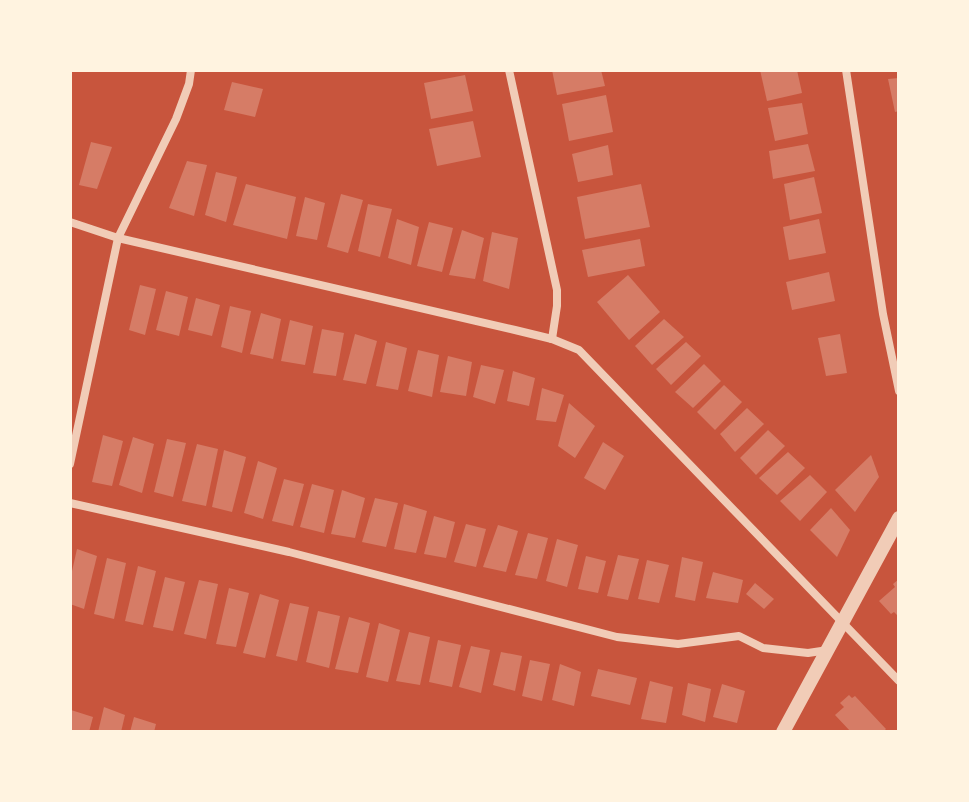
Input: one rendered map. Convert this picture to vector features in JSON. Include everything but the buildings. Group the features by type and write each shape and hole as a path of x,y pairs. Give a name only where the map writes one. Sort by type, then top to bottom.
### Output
{"street":[{"path":"70,464 118,238 176,119 191,70"},
{"path":"509,70 557,290 552,339"},
{"path":"846,70 883,314 899,391"},
{"path":"70,222 118,238 552,339 579,350 899,681"},
{"path":"70,503 289,552 617,637 678,644 739,636 763,648 808,653 828,650"},
{"path":"783,732 899,518"}]}
